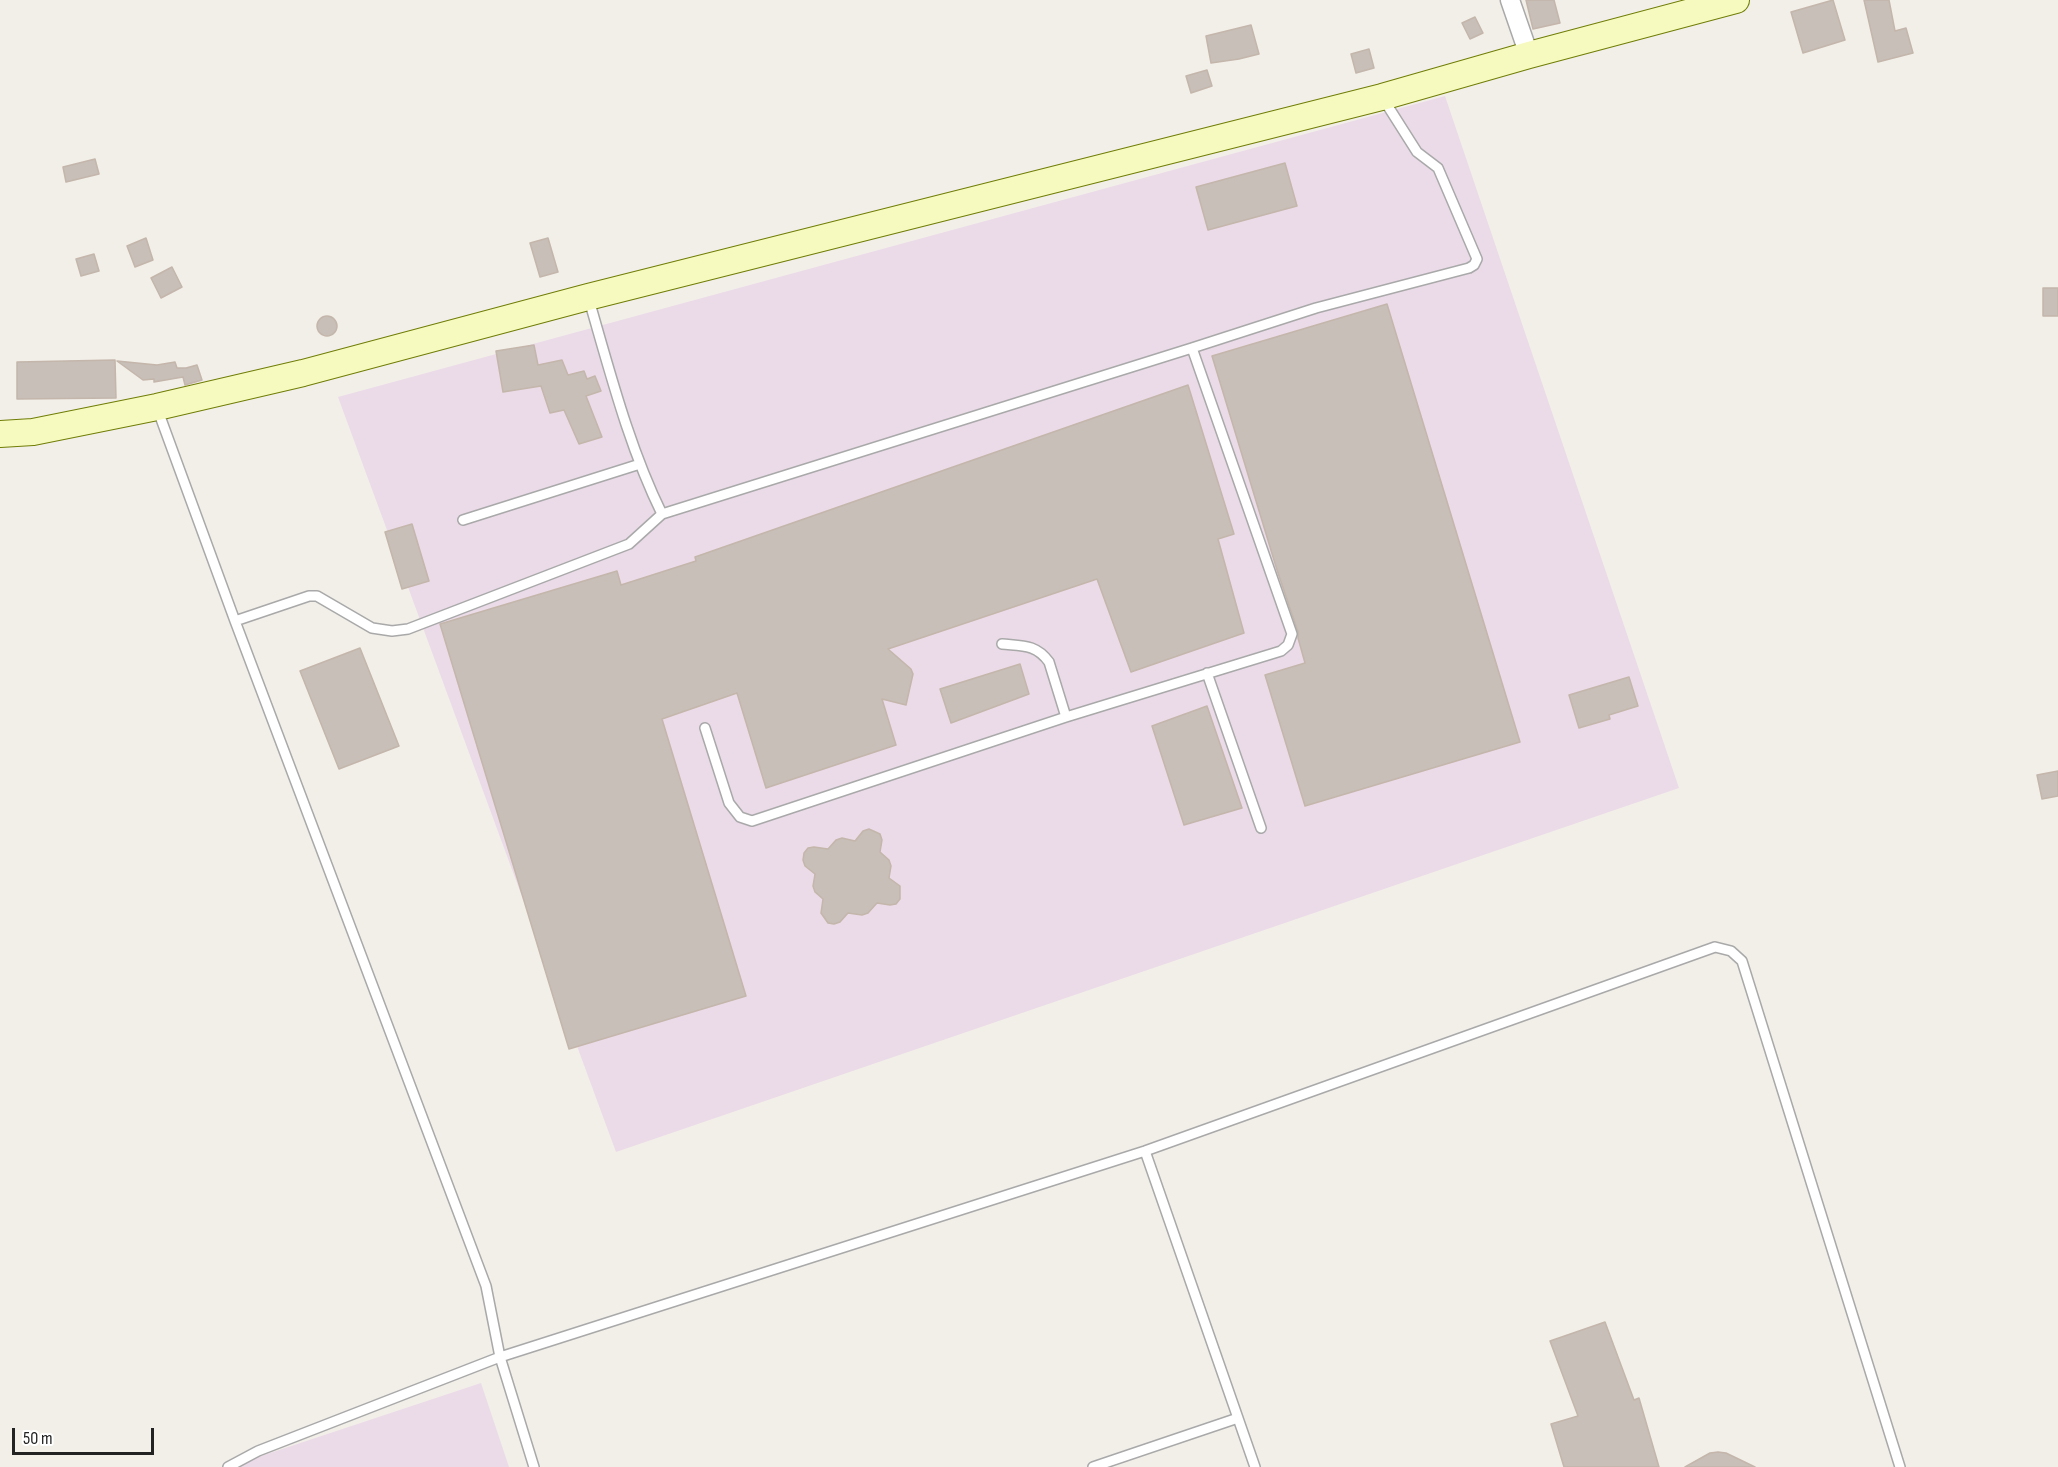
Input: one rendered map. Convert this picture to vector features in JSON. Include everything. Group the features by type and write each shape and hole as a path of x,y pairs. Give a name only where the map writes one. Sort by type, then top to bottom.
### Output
{"street":[{"path":"1510,0 1529,55"},
{"path":"0,434 33,432 157,407 303,373 588,297 1382,97 1736,0"}],"lane":[{"path":"235,621 309,596 317,596 372,628 392,631 408,629 629,544 662,514 1316,308 1469,268 1477,259 1438,168 1417,152 1382,97"},
{"path":"588,297 609,371 640,464 662,514"},
{"path":"705,728 729,803 740,817 752,821 1066,717 1281,651 1288,645 1292,634 1192,348"},
{"path":"157,407 235,621 486,1286 500,1357 534,1467"},
{"path":"463,520 640,464"},
{"path":"1002,644 1036,648 1044,655 1049,662 1066,717"},
{"path":"1207,674 1261,828"},
{"path":"228,1467 258,1451 500,1357 1145,1151 1715,948 1731,951 1742,961 1900,1467"},
{"path":"1145,1151 1255,1467"},
{"path":"1093,1467 1238,1418"}],"shaded area":[{"path":"1445,96 1679,788 616,1152 338,397"},
{"path":"481,1383 509,1467 228,1467"}],"building":[{"path":"1526,0 1554,0 1560,23 1533,29"},
{"path":"1833,0 1845,40 1803,53 1791,12"},
{"path":"1864,0 1889,0 1895,31 1906,28 1913,53 1878,62"},
{"path":"1475,17 1483,33 1470,39 1462,23"},
{"path":"1251,25 1259,54 1211,63 1206,36"},
{"path":"1369,49 1374,68 1356,73 1351,54"},
{"path":"1207,70 1212,86 1191,93 1186,76"},
{"path":"95,159 99,174 66,182 63,167"},
{"path":"1285,163 1297,206 1208,230 1196,187"},
{"path":"146,238 153,260 135,267 127,246"},
{"path":"548,238 558,272 540,277 530,243"},
{"path":"94,254 99,271 81,276 76,259"},
{"path":"172,267 182,287 161,298 151,278"},
{"path":"2043,288 2058,288 2058,316 2043,316"},
{"path":"1387,304 1520,742 1305,806 1265,675 1305,663 1298,632 1212,356"},
{"path":"327,316 334,319 337,326 334,333 327,336 320,333 317,326 320,319"},
{"path":"534,345 538,365 562,360 568,375 584,371 587,379 595,376 601,391 586,396 602,437 579,444 564,410 550,413 541,386 503,392 496,351"},
{"path":"115,360 116,398 17,399 17,362"},
{"path":"117,361 157,365 175,362 177,368 197,365 202,380 185,385 183,377 154,382 154,379 143,380"},
{"path":"1188,385 1234,534 1218,539 1244,633 1131,672 1097,579 888,649 911,669 913,674 906,705 882,699 896,745 766,788 737,693 662,719 746,996 569,1049 440,624 617,571 621,585 696,561 695,557"},
{"path":"412,524 429,581 402,589 385,532"},
{"path":"360,648 399,746 339,769 300,671"},
{"path":"1020,664 1029,694 951,723 940,689"},
{"path":"1629,677 1638,706 1609,715 1610,719 1579,728 1569,695"},
{"path":"1207,706 1242,808 1184,825 1152,726"},
{"path":"2058,771 2058,796 2042,799 2037,775"},
{"path":"869,829 880,834 882,840 880,852 889,860 891,866 889,878 900,886 900,899 896,904 877,903 868,913 862,915 848,913 840,922 828,923 821,913 823,899 815,892 813,886 815,874 805,866 804,853 808,848 814,847 828,849 836,840 842,838 855,841 863,831"},
{"path":"1605,1322 1634,1400 1639,1398 1659,1467 1564,1467 1551,1424 1578,1416 1550,1341"},
{"path":"1710,1453 1726,1453 1755,1467 1685,1467"}]}
